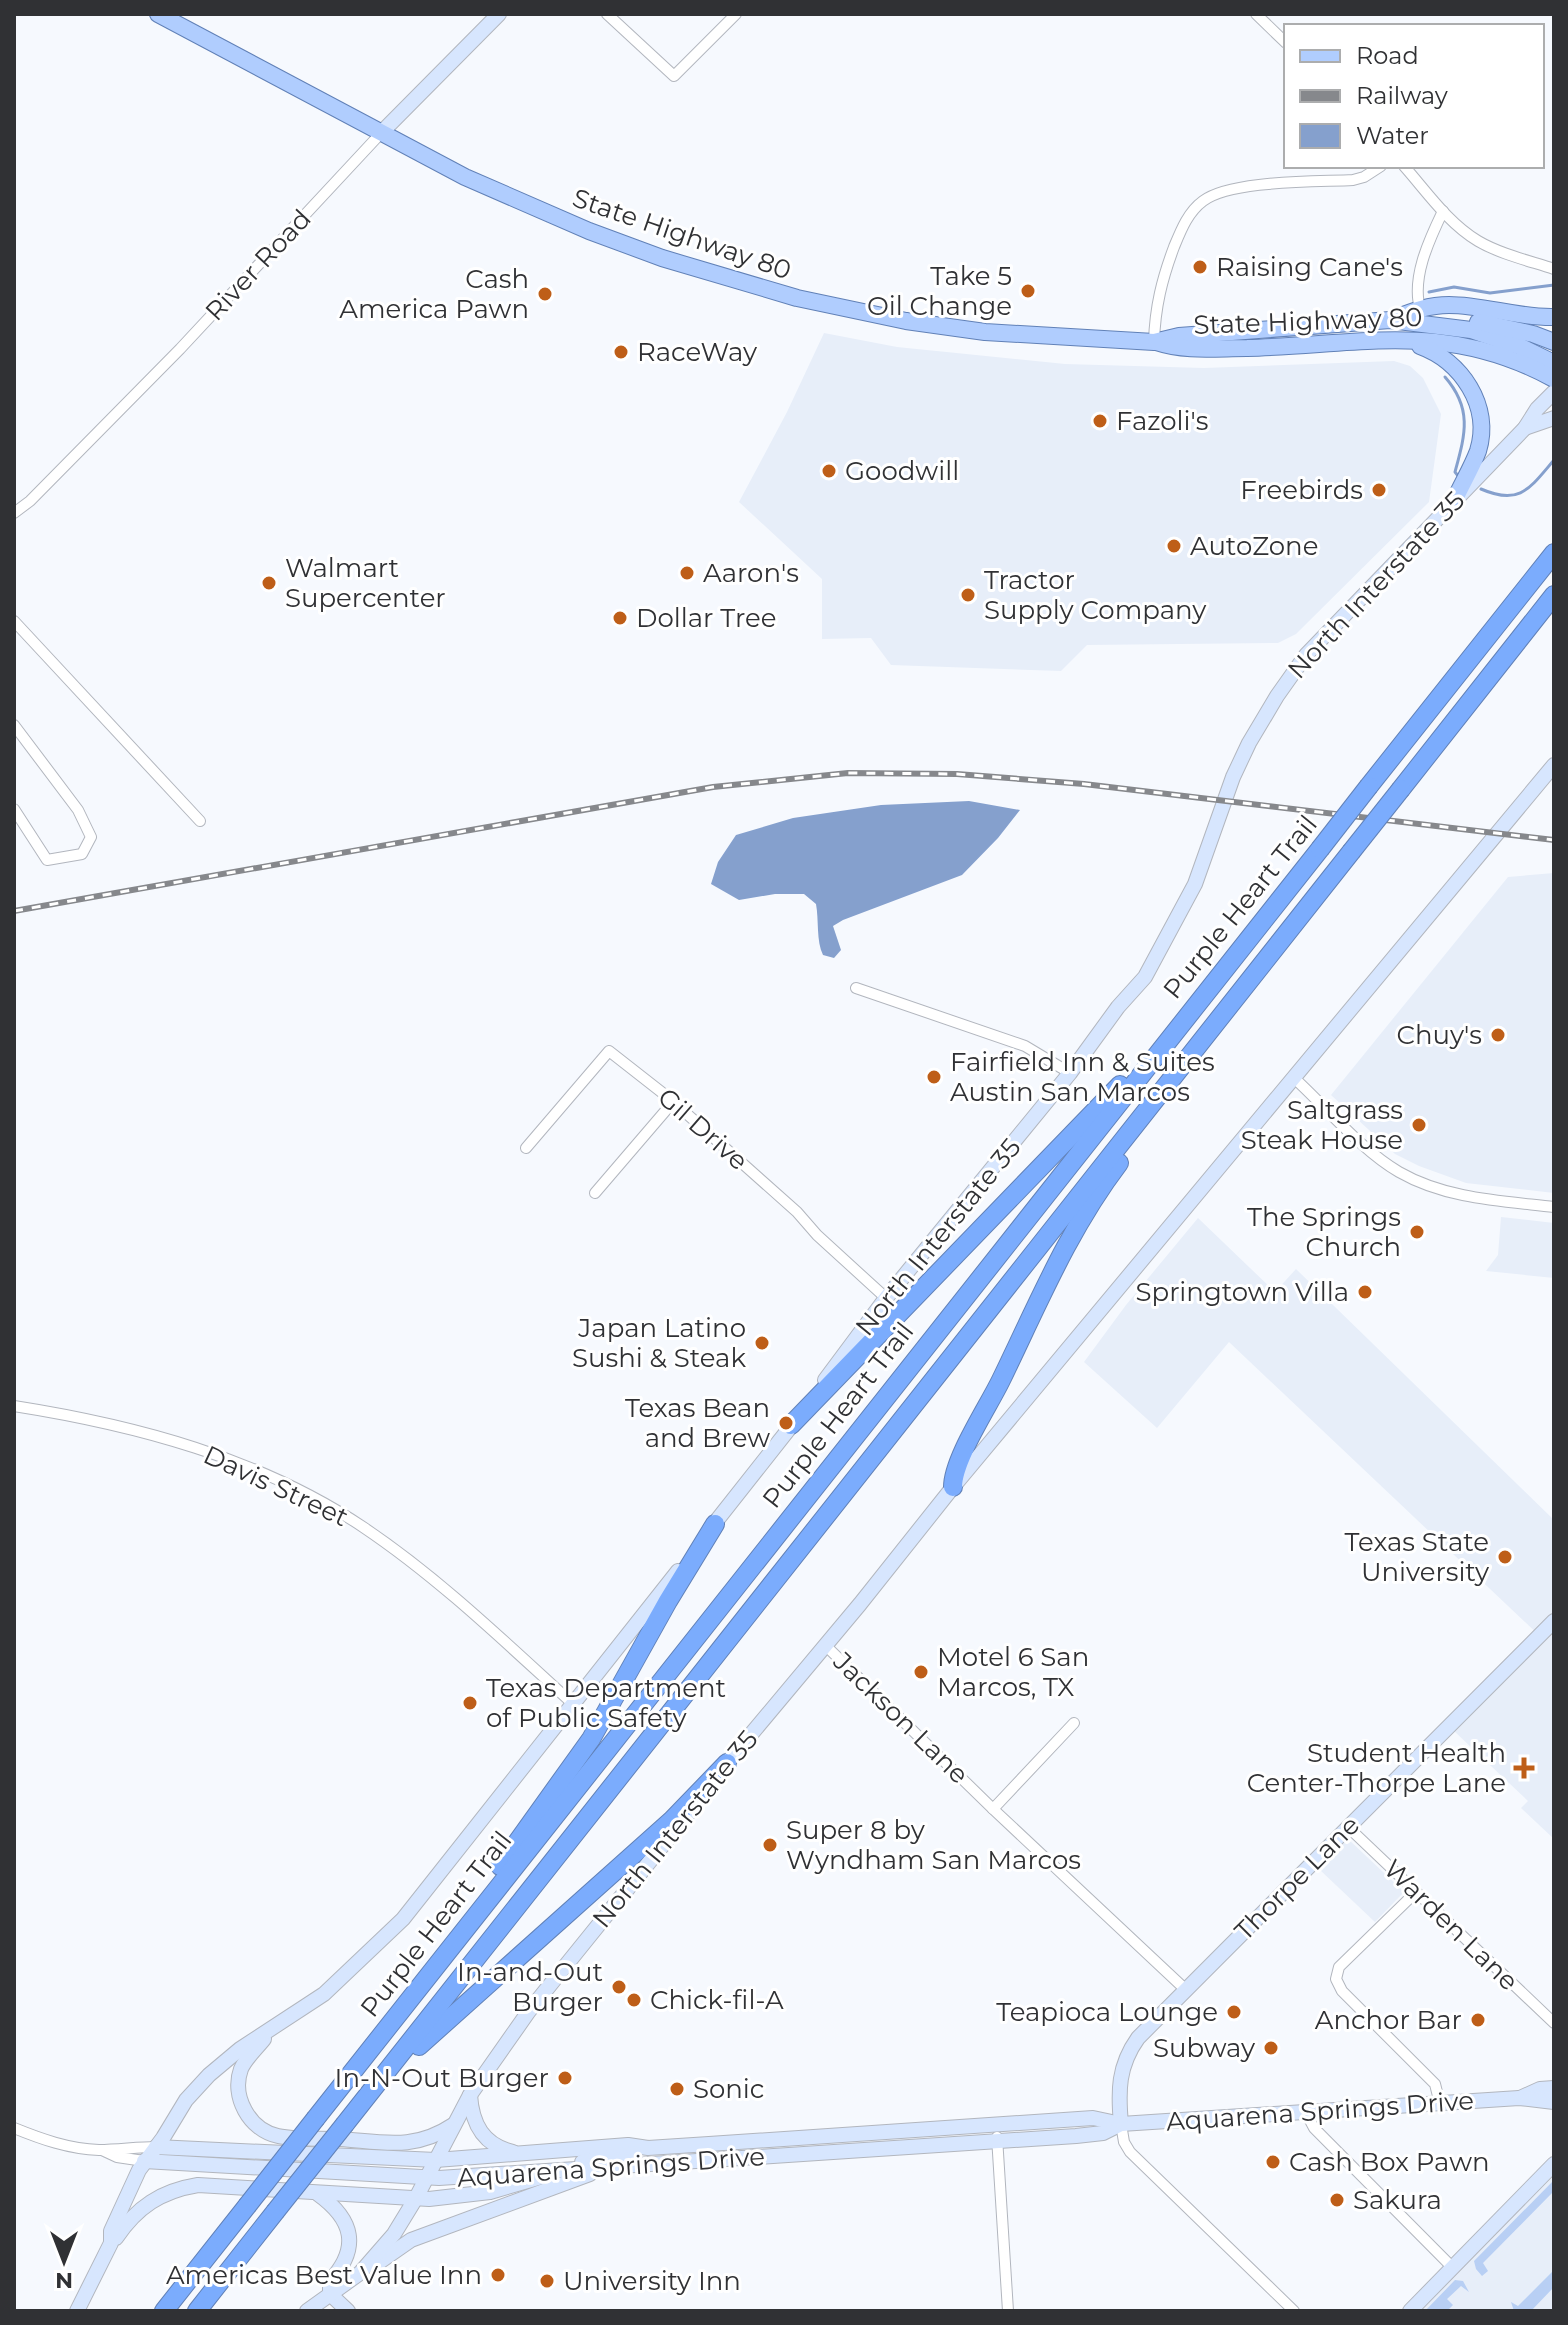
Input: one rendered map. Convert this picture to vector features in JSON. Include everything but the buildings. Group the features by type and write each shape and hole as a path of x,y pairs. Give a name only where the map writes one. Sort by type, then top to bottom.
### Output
{"highway":[{"name":"Purple Heart Trail","path":"164,2311 1554,553"},
{"name":"Purple Heart Trail","path":"197,2311 1554,595"},
{"path":"953,1487 957,1466 1071,1235 1235,998"},
{"path":"791,1425 1087,1117 1168,1039"},
{"path":"338,2090 591,1739 715,1524"},
{"path":"368,2096 433,2032 672,1820 727,1763"}],"main road":[{"name":"State Highway 80","path":"158,14 465,177 627,245 728,280 918,323 1009,334 1154,342 1178,349 1271,347 1371,339 1404,339 1474,347 1554,379"},
{"name":"River Road","path":"382,132 499,14"},
{"path":"1271,347 1290,339 1398,331 1452,305 1524,316 1554,317"},
{"name":"State Highway 80","path":"1154,342 1179,336 1423,317 1494,336 1554,363"},
{"path":"1423,317 1478,322 1554,342"},
{"path":"1404,339 1436,352 1452,363 1464,376 1478,410 1478,450 1456,497"},
{"name":"North Interstate 35","path":"77,2311 111,2243 111,2231 144,2161 186,2100 240,2049 309,2006 333,1987 403,1919 715,1524 886,1298 1145,977 1195,884 1233,777 1277,696 1306,655 1525,428 1537,409 1554,392"},
{"path":"1525,428 1554,418"},
{"name":"North Interstate 35","path":"307,2311 360,2273 394,2234 470,2095 529,2011 953,1487 1554,765"},
{"name":"Thorpe Lane","path":"1121,2124 1118,2086 1128,2053 1186,1990 1554,1621"},
{"path":"271,2030 242,2068 238,2091 244,2110 254,2124 276,2136 413,2143 435,2137 454,2124"},
{"name":"Aquarena Springs Drive","path":"1519,2098 1549,2088"},
{"path":"470,2095 475,2125 487,2139 504,2150 517,2153"},
{"name":"Aquarena Springs Drive","path":"156,2147 436,2160 628,2145 648,2148 1093,2118 1121,2124 1519,2098 1554,2102"},
{"name":"Aquarena Springs Drive","path":"144,2161 427,2177 1096,2134 1121,2124"},
{"path":"883,2149 890,2138 952,2134 959,2127"},
{"path":"111,2243 134,2214 174,2189 213,2184 318,2194 416,2198 490,2192 594,2159 648,2148"},
{"path":"1410,2311 1554,2164"},
{"path":"360,2273 367,2272 411,2240 576,2178 619,2166"},
{"path":"318,2194 331,2203 348,2232 349,2253 343,2267 330,2281 330,2294 348,2311"}],"street":[{"path":"607,14 674,76 736,14"},
{"path":"1256,14 1284,41"},
{"name":"River Road","path":"14,513 30,501 180,349 382,132"},
{"path":"1154,342 1160,284 1184,223 1206,198 1231,189 1253,186 1353,180 1378,168"},
{"path":"1406,168 1463,231 1481,243 1554,269"},
{"path":"1423,317 1419,294 1424,259 1443,211"},
{"path":"14,621 200,821"},
{"path":"14,725 78,810 91,837 82,854 47,860 14,809"},
{"path":"856,988 1025,1046 1070,1073"},
{"name":"Gil Drive","path":"526,1148 609,1051 673,1102 797,1212 817,1235 886,1298"},
{"path":"1293,1077 1379,1158 1407,1175 1462,1195 1554,1207"},
{"path":"595,1193 673,1102"},
{"name":"Davis Street","path":"14,1406 175,1440 303,1492 362,1527 433,1578 573,1704"},
{"name":"Jackson Lane","path":"825,1645 993,1809 1186,1990"},
{"path":"993,1809 1074,1723"},
{"name":"Warden Lane","path":"1348,1827 1554,2023"},
{"path":"1416,1892 1339,1967 1336,1979 1342,1991 1435,2084 1440,2104"},
{"path":"1306,2113 1314,2128 1452,2267"},
{"path":"1121,2124 1124,2142 1130,2152 1294,2311"},
{"path":"996,2125 1008,2311"},
{"name":"Aquarena Springs Drive","path":"14,2128 68,2146 100,2150 156,2147"},
{"name":"Aquarena Springs Drive","path":"100,2150 117,2157 144,2161"}],"shaded area":[{"path":"824,333 897,347 1065,364 1204,368 1394,361 1410,366 1423,378 1441,414 1429,502 1296,634 1278,643 1087,645 1061,671 891,665 871,638 822,639 822,579 739,502 787,412"},
{"path":"1554,873 1554,1193 1466,1183 1395,1154 1331,1095 1508,877"},
{"path":"1501,1217 1554,1223 1554,1278 1486,1271 1498,1255"},
{"name":"Texas State University","path":"1198,1218 1275,1292 1296,1269 1554,1520 1554,1839 1521,1808 1528,1801 1454,1731 1544,1640 1229,1342 1157,1428 1084,1362 1126,1305"},
{"path":"1348,1839 1402,1890 1402,1894 1375,1922 1319,1869"},
{"path":"1554,2174 1554,2311 1420,2311 1445,2286"},
{"path":"1554,2180 1554,2191 1483,2263 1488,2271 1482,2276 1474,2261"},
{"path":"1554,2270 1554,2287 1531,2311 1514,2311 1511,2302 1518,2306"},
{"path":"1455,2280 1463,2281 1469,2292 1461,2286 1447,2299 1453,2305 1447,2311 1425,2311"}],"water":[{"path":"969,801 1020,810 962,875 833,926 841,950 834,958 823,955 816,904 804,894 775,894 739,900 711,884 718,862 736,835 793,818 881,805"}],"waterway":[{"path":"1429,292 1454,287 1490,293 1554,285"},
{"path":"1445,377 1460,400 1463,411 1464,434 1455,472 1459,477"},
{"path":"1481,489 1505,496 1515,495 1531,486 1554,460"}],"railway":[{"path":"14,911 713,787 848,773 957,774 1084,784 1554,840"}],"place":[{"name":"Raising Cane's","path":"1200,267"},
{"name":"Take 5 Oil Change","path":"1028,291"},
{"name":"Cash America Pawn","path":"545,294"},
{"name":"RaceWay","path":"621,352"},
{"name":"Fazoli's","path":"1100,421"},
{"name":"Goodwill","path":"829,471"},
{"name":"Freebirds","path":"1379,490"},
{"name":"AutoZone","path":"1174,546"},
{"name":"Aaron's","path":"687,573"},
{"name":"Walmart Supercenter","path":"269,583"},
{"name":"Tractor Supply Company","path":"968,595"},
{"name":"Dollar Tree","path":"620,618"},
{"name":"Chuy's","path":"1498,1035"},
{"name":"Fairfield Inn & Suites Austin San Marcos","path":"934,1077"},
{"name":"Saltgrass Steak House","path":"1419,1125"},
{"name":"The Springs Church","path":"1417,1232"},
{"name":"Springtown Villa","path":"1365,1292"},
{"name":"Japan Latino Sushi & Steak","path":"762,1343"},
{"name":"Texas Bean and Brew","path":"786,1423"},
{"name":"Texas State University","path":"1505,1557"},
{"name":"Motel 6 San Marcos, TX","path":"921,1672"},
{"name":"Texas Department of Public Safety","path":"470,1703"},
{"name":"Student Health Center-Thorpe Lane","path":"1524,1768"},
{"name":"Super 8 by Wyndham San Marcos","path":"770,1845"},
{"name":"In-and-Out Burger","path":"619,1987"},
{"name":"Chick-fil-A","path":"634,2000"},
{"name":"Teapioca Lounge","path":"1234,2012"},
{"name":"Anchor Bar","path":"1478,2020"},
{"name":"Subway","path":"1271,2048"},
{"name":"In-N-Out Burger","path":"565,2078"},
{"name":"Sonic","path":"677,2089"},
{"name":"Cash Box Pawn","path":"1273,2162"},
{"name":"Sakura","path":"1337,2200"},
{"name":"Americas Best Value Inn","path":"498,2275"},
{"name":"University Inn","path":"547,2281"}]}
